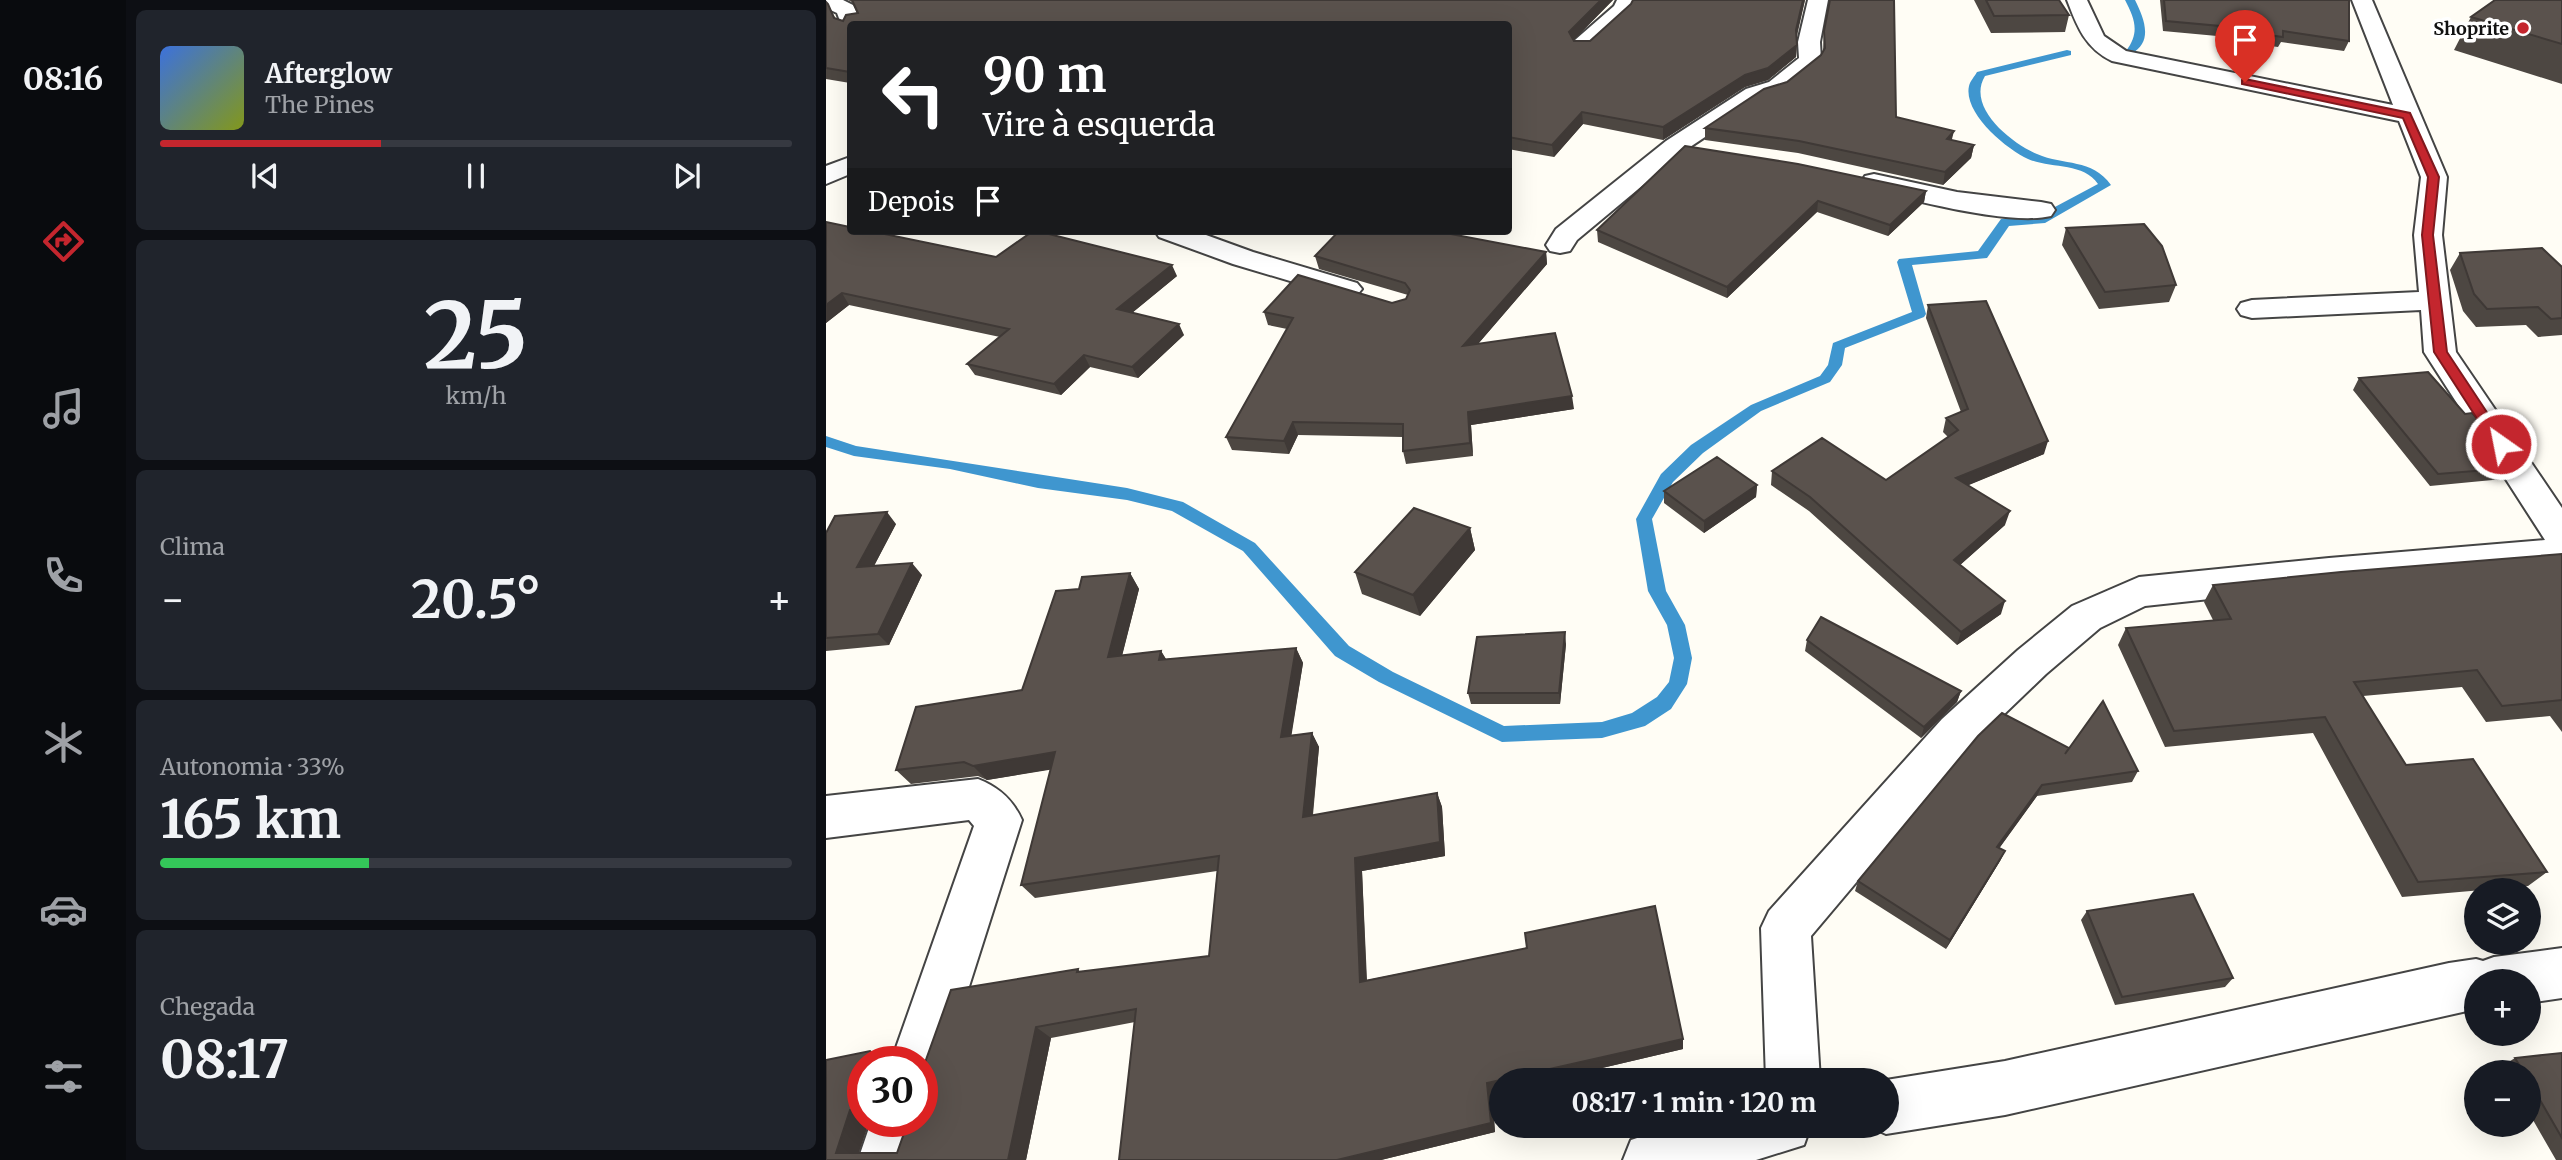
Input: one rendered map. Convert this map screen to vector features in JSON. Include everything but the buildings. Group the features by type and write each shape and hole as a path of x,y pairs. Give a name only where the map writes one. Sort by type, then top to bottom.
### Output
{"street":[{"path":"826,0 851,11"},
{"path":"1583,45 1623,9 1628,0"},
{"path":"1560,245 1566,235 1675,146 1754,94 1777,87 1810,60 1809,42 1818,0"},
{"path":"2077,0 2095,41 2105,50 2120,56 2407,116"},
{"path":"2362,0 2434,177 2428,235 2440,352 2562,537"},
{"path":"1675,146 1717,152"},
{"path":"826,176 847,166"},
{"path":"1849,176 1938,198 2006,209 2041,210"},
{"path":"1180,235 1243,258 1369,296"},
{"path":"2252,309 2434,300"},
{"path":"1792,1068 1786,928 1957,732 2085,617 2139,592 2329,572 2562,553"},
{"path":"826,817 978,799 999,820 923,1046"},
{"path":"2541,976 2562,973"},
{"path":"1899,1105 2005,1088 2464,986"},
{"path":"886,1160 893,1137"},
{"path":"1651,1160 1735,1138"}],"waterway":[{"path":"2130,0 2141,26 2140,39 2131,51"},
{"path":"826,441 854,451 1127,494 1177,506 1249,547 1342,651 1386,677 1502,734 1602,730 1638,720 1664,703 1678,684 1683,658 1676,625 1657,591 1644,519 1667,478 1697,449 1756,408 1825,379 1835,365 1838,346 1919,314 1904,262 1982,255 2005,222 2041,220 2105,185 2091,171 2040,160 2021,150 1987,121 1974,96 1974,85 1981,74 2067,53"}],"place":[{"name":"Shoprite","path":"2523,28"}],"route":[{"path":"2245,82 2407,116 2434,177 2428,235 2440,352 2501,444"}]}
